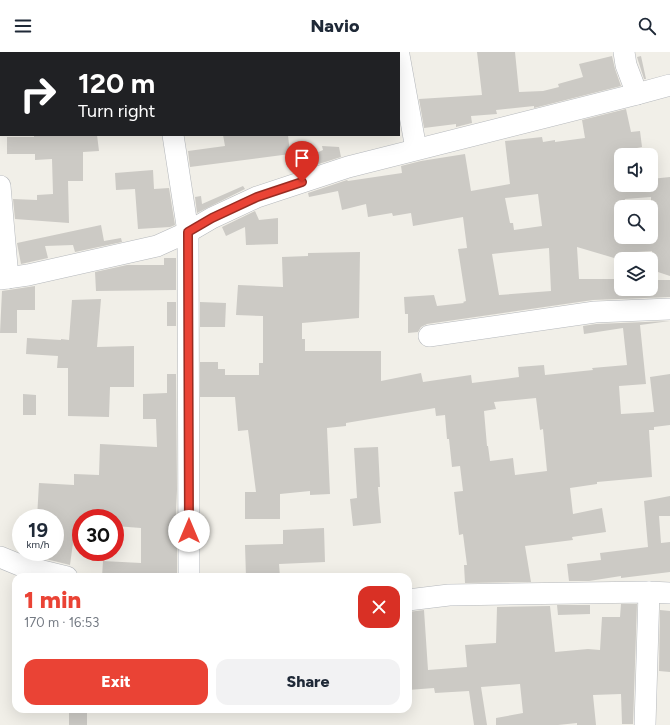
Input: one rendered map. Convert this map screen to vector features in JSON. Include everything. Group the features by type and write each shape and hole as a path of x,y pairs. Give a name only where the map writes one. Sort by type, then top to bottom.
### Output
{"street":[{"path":"624,52 626,65 637,94"},
{"path":"400,59 416,149"},
{"path":"0,186 4,278 28,275 157,246 257,197 348,167 637,94 670,84"},
{"path":"173,136 188,232 189,573"},
{"path":"429,336 595,312 670,309"},
{"path":"0,557 22,566 51,573"},
{"path":"645,725 649,592"},
{"path":"412,599 449,594 670,593"}],"building":[{"path":"477,52 515,52 519,92 543,91 559,87 558,84 583,77 579,64 612,56 621,86 534,108 534,106 496,110 497,114 471,116 472,123 456,127 456,124 424,128 419,99 482,95"},
{"path":"641,56 646,79 644,79 637,57"},
{"path":"626,109 631,132 640,131 642,147 614,148 614,192 658,192 658,178 670,177 670,276 658,272 658,252 614,252 614,258 577,247 579,279 614,279 614,296 658,296 658,280 670,280 670,297 593,300 427,324 421,327 418,332 408,333 408,314 405,314 404,297 434,295 437,306 464,303 463,302 466,301 458,249 467,248 463,217 413,226 411,213 393,216 392,213 368,217 366,204 342,210 338,191 309,197 308,193 347,180 402,173 401,166 421,161 465,154 471,191 510,184 505,141 542,137 543,142 555,140 555,142 585,138 582,120","holes":["538,194 542,226 514,230 513,223 510,223 505,198","549,248 551,291 499,295 492,254"]},
{"path":"97,136 99,151 83,152 83,181 68,181 69,223 15,219 13,199 37,200 37,195 53,194 52,159 35,160 35,154 7,154 7,137"},
{"path":"223,136 288,136 290,154 190,167 188,151 225,146"},
{"path":"322,146 339,147 341,157 306,168 305,158 323,150"},
{"path":"153,170 154,189 169,188 175,225 170,227 138,229 135,189 116,190 115,173"},
{"path":"243,186 245,189 197,213 195,197 201,196 202,204"},
{"path":"255,211 259,220 278,218 278,244 246,245 245,227 226,236 222,227"},
{"path":"101,225 104,241 121,238 122,242 75,252 73,245 45,246 48,258 21,264 17,243"},
{"path":"360,252 359,318 302,323 302,339 305,339 305,351 381,351 381,381 421,373 423,382 471,375 472,383 519,377 518,367 544,365 545,375 593,370 592,368 627,365 623,328 584,334 583,326 596,324 670,321 640,325 646,384 619,386 621,414 654,412 650,377 670,374 670,425 654,427 654,430 649,430 652,477 597,482 597,484 570,488 573,514 602,508 606,532 572,537 573,540 525,546 531,582 465,583 464,565 467,565 463,534 459,535 454,492 463,491 460,466 452,467 449,439 447,439 445,415 436,416 435,408 346,423 346,426 327,428 330,494 310,495 310,491 280,494 280,519 245,519 245,492 256,492 248,430 238,431 235,397 200,397 200,362 218,362 218,369 225,369 225,375 259,375 259,363 263,363 263,316 236,315 238,285 283,287 282,257 308,256 308,253","holes":["536,398 540,430 543,429 547,471 515,475 513,458 490,461 484,411 496,409 494,402"]},
{"path":"164,258 176,258 176,290 96,291 95,272 127,265 164,265"},
{"path":"35,286 35,310 17,310 17,333 0,333 2,291"},
{"path":"101,299 97,347 134,346 134,387 110,387 109,417 68,416 68,368 57,368 58,356 26,354 27,338 69,340 72,300"},
{"path":"167,302 176,302 176,326 167,326"},
{"path":"200,302 226,303 225,327 200,327"},
{"path":"167,374 176,374 177,490 175,532 177,532 177,573 102,573 103,561 141,563 141,528 124,527 124,509 72,509 72,550 70,565 54,561 64,561 64,509 38,509 39,483 74,485 74,474 99,475 100,444 157,447 156,419 143,419 143,394 167,393"},
{"path":"23,394 36,395 36,415 23,415"},
{"path":"378,447 380,487 378,487 381,523 353,526 350,499 357,498 354,448"},
{"path":"670,496 670,516 659,516 661,543 670,542 670,572 621,578 621,576 589,581 569,581 567,564 601,560 600,553 648,547 644,501"},
{"path":"324,528 325,562 279,564 280,573 246,573 245,545 283,544 283,530"},
{"path":"621,604 637,604 633,724 622,724 621,694 593,695 596,725 577,725 577,723 558,725 496,725 496,718 523,713 520,684 481,687 487,725 474,725 469,691 435,693 434,688 412,690 412,612 424,610 428,670 467,667 465,645 496,643 497,607 550,606 555,652 588,649 600,650 602,617 620,617"},
{"path":"557,605 590,605 590,614 558,615"},
{"path":"660,610 670,611 670,672 659,671"},
{"path":"69,713 87,713 87,725 69,725"}],"route":[{"path":"189,531 188,232 212,218 257,197 302,182"}]}
